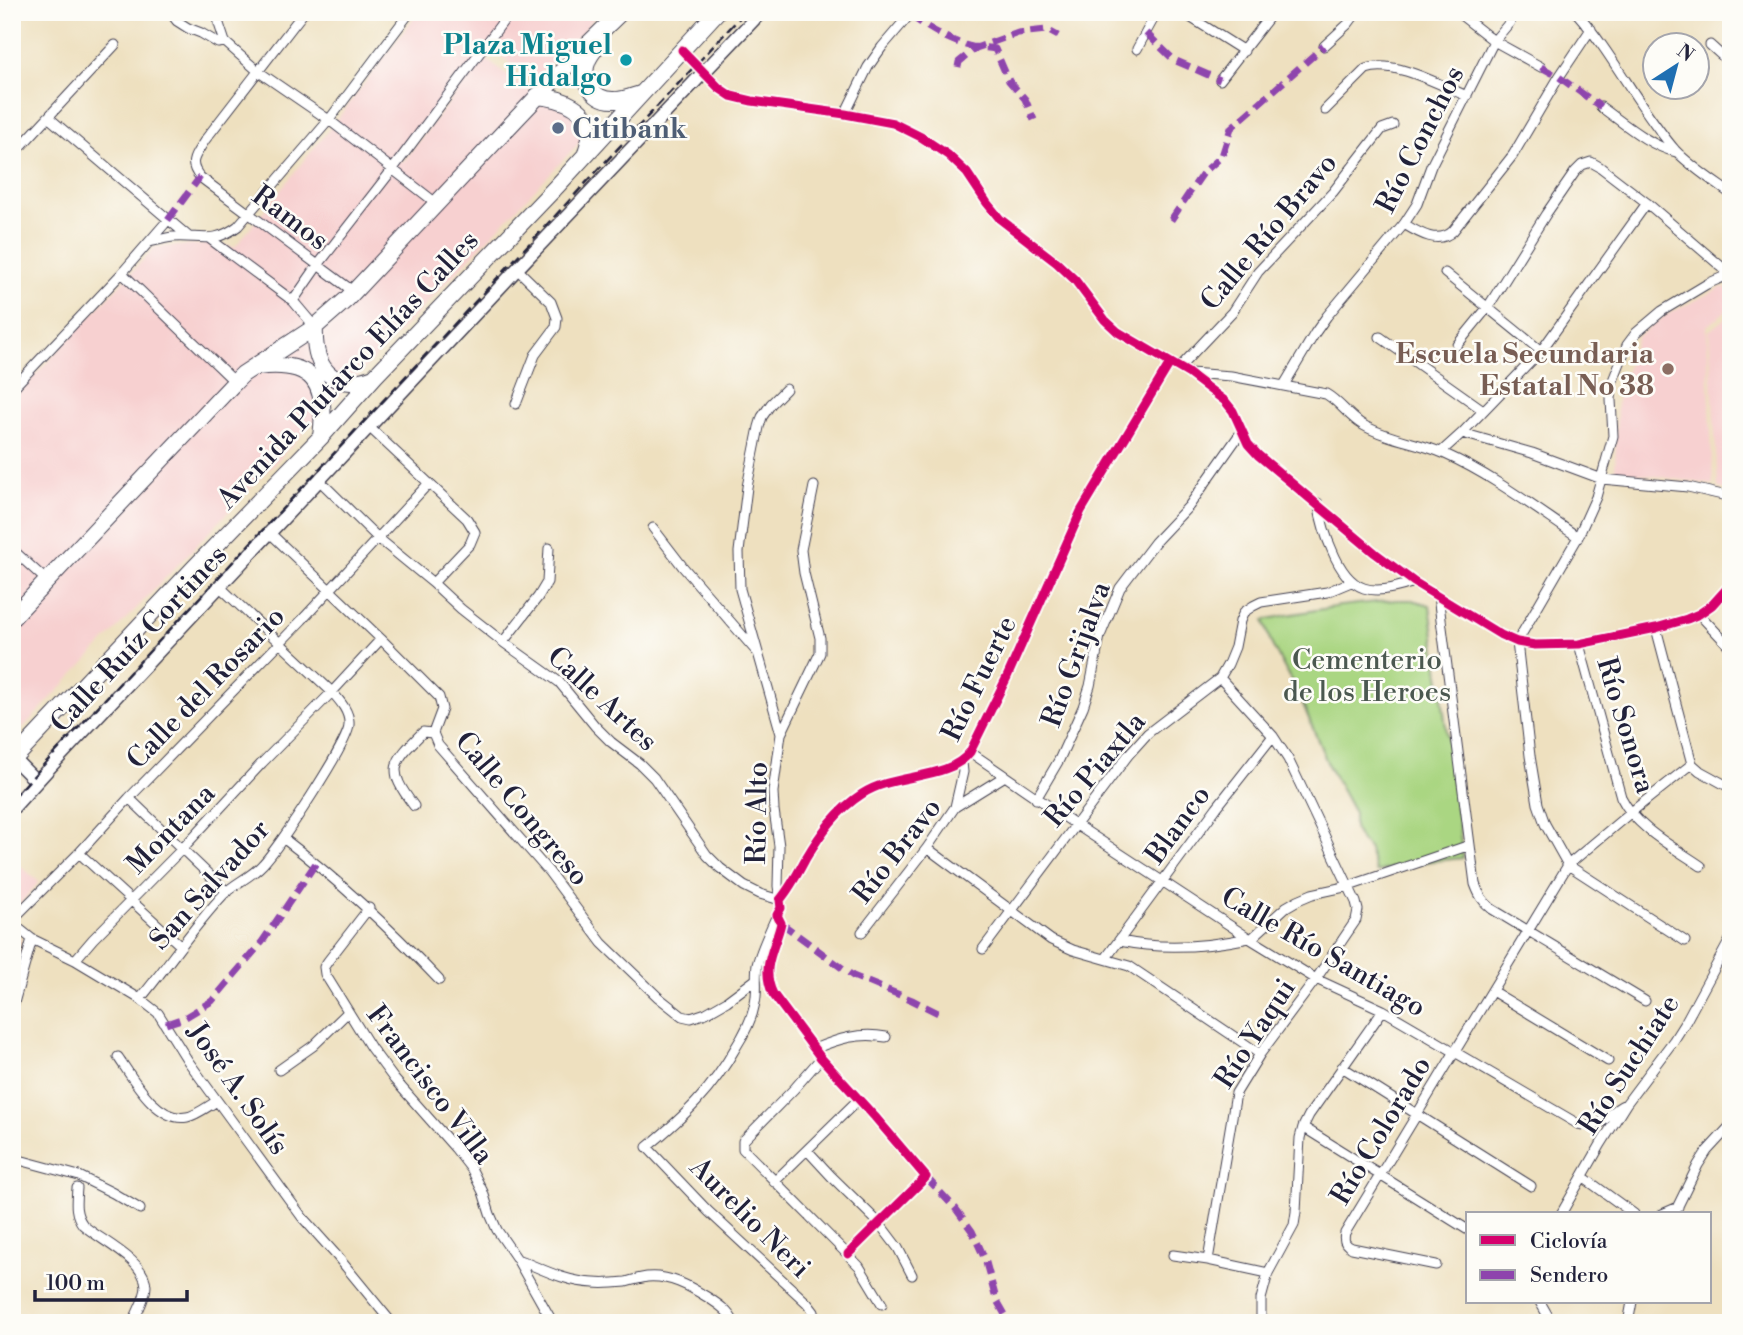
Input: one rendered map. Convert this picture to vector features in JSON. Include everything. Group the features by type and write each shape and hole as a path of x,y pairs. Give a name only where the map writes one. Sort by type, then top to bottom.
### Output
{"highway":[{"path":"12,618 235,382 315,327 354,292 537,96 621,12"},
{"path":"630,12 610,31 589,59 585,78 589,87 608,100 622,100 643,93"},
{"name":"Avenida Plutarco Elías Calles","path":"13,759 321,437 717,12"},
{"path":"537,96 567,102 583,114 590,137 586,153"},
{"path":"315,327 314,341 319,360 323,406 321,437"},
{"path":"254,367 289,366 321,377 332,376 342,382 351,383 375,376"}],"street":[{"path":"170,12 188,28 218,43 225,43"},
{"path":"218,12 225,43 259,72 329,120 436,203"},
{"path":"259,72 304,12"},
{"path":"150,242 171,237 210,239 230,233 329,120 410,12"},
{"path":"293,301 510,12"},
{"path":"586,46 610,12"},
{"name":"Calle Ruíz Cortines","path":"12,809 761,12"},
{"path":"845,114 868,67 912,12"},
{"path":"1137,49 1157,12"},
{"path":"1182,12 1244,51"},
{"path":"1220,80 1273,12"},
{"path":"1324,46 1357,12"},
{"path":"1457,12 1494,41 1541,67"},
{"name":"Río Conchos","path":"1284,385 1327,316 1404,224 1417,204 1431,166 1494,41 1515,12"},
{"path":"1576,12 1612,57 1648,114 1678,153 1731,194"},
{"path":"1404,224 1424,235 1440,238 1453,231 1507,163 1591,29"},
{"path":"12,156 115,45"},
{"path":"1712,47 1731,64"},
{"path":"682,50 719,88 731,96 893,123 948,155 967,173 1000,219 1075,280 1105,320 1118,331 1188,373 1225,401 1233,411 1248,444 1258,455 1415,582 1502,635 1517,642 1535,645 1579,644 1656,628 1699,614 1731,584"},
{"path":"1325,110 1366,69 1373,66 1403,71 1467,96"},
{"name":"Ramos","path":"259,72 195,155 192,163 194,170 354,292"},
{"path":"1601,107 1649,141 1678,153"},
{"path":"48,117 189,237"},
{"name":"Calle Río Bravo","path":"1175,365 1232,312 1258,272 1333,192 1382,129 1393,125"},
{"path":"1457,345 1488,307 1575,172 1582,165 1591,162 1647,203 1730,275 1707,284 1662,311 1636,333 1627,345 1612,383 1614,436 1596,497 1578,537 1517,642 1530,756 1538,804 1545,824 1569,865 1685,941"},
{"path":"1441,452 1541,351 1647,203"},
{"path":"12,389 168,220"},
{"path":"210,239 293,301 315,327"},
{"path":"516,404 536,355 556,327 558,318 551,302 517,269"},
{"path":"122,272 235,382"},
{"path":"1445,273 1541,351"},
{"path":"1380,337 1483,410"},
{"name":"Río Fuerte","path":"879,1223 926,1177 821,1058 773,994 768,982 768,964 781,923 777,915 781,908 780,900 828,824 851,802 881,784 944,770 962,762 971,752 1081,511 1175,365"},
{"path":"1188,373 1231,376 1326,394 1363,425 1401,441 1441,452 1483,473 1578,537"},
{"path":"781,734 740,589 739,552 758,427 771,404 786,389"},
{"path":"369,427 467,519 475,532 470,544 433,583"},
{"name":"Río Grijalva","path":"1036,799 1059,760 1083,707 1100,636 1120,588 1189,506 1242,430"},
{"path":"1462,433 1532,453 1602,480 1688,487 1731,497"},
{"name":"Calle Artes","path":"319,481 378,538 461,608 559,682 595,726 654,778 707,855 720,868 744,886 780,900"},
{"name":"Calle del Rosario","path":"12,921 429,483"},
{"name":"Río Alto","path":"780,900 779,846 773,792 781,734 820,653 820,638 801,550 814,486"},
{"path":"1318,503 1331,549 1341,570 1351,582 1365,589 1380,590 1415,582"},
{"path":"653,528 691,577 759,654"},
{"name":"Calle Congreso","path":"270,533 439,697 442,709 433,733 438,745 549,872 602,943 658,996 682,1016 691,1018 727,1001 755,980"},
{"path":"503,642 547,582 549,548"},
{"path":"12,549 47,581"},
{"name":"Río Piaxtla","path":"983,949 1129,754 1148,733 1220,678 1235,647 1244,612 1261,602 1327,592 1351,582"},
{"path":"219,586 332,692"},
{"path":"1438,596 1478,894 1492,909 1645,1001"},
{"path":"1699,614 1731,648"},
{"path":"1656,628 1692,764 1731,788"},
{"name":"Montana","path":"75,960 381,639"},
{"name":"Río Sonora","path":"1579,644 1621,797 1630,813 1640,823 1701,866"},
{"name":"Río Yaqui","path":"1208,1260 1236,1094 1260,1054 1356,920 1358,910 1288,758 1273,736 1220,678"},
{"name":"San Salvador","path":"140,999 227,892 262,865 327,770 346,736 349,724 347,713 332,692"},
{"path":"414,806 402,790 396,776 396,765 403,752 423,732 433,733"},
{"name":"Blanco","path":"1106,958 1273,736"},
{"name":"Calle Río Santiago","path":"971,752 1036,799 1315,979 1383,1010 1578,1124 1595,1126 1602,1123 1618,1107 1626,1104"},
{"path":"13,759 36,781"},
{"path":"955,807 964,772 962,762"},
{"name":"Río Colorado","path":"1436,1265 1352,1248 1344,1242 1345,1233 1569,865 1692,764"},
{"name":"Río Bravo","path":"862,932 955,807 1005,776"},
{"path":"129,798 227,892"},
{"path":"283,838 369,908 439,980"},
{"path":"1120,941 1146,946 1185,947 1250,938 1297,900 1412,866 1470,845"},
{"path":"927,848 1051,940 1062,946 1129,965 1260,1054"},
{"path":"79,853 181,946"},
{"name":"Francisco Villa","path":"369,908 324,967 325,974 371,1048 394,1079 472,1170 502,1237 553,1323"},
{"path":"755,980 759,958 777,915"},
{"name":"José A. Solís","path":"12,921 32,939 75,960 140,999 158,1013 188,1061 302,1217 392,1323"},
{"name":"Río Suchiate","path":"1562,1212 1626,1104 1674,1040 1731,938"},
{"path":"12,1010 32,939"},
{"name":"Aurelio Neri","path":"755,980 756,1002 747,1030 722,1073 678,1122 648,1147 708,1211 807,1303 814,1312 816,1323"},
{"path":"1492,991 1608,1061"},
{"path":"1261,1323 1261,1299 1268,1273 1294,1225 1303,1127 1308,1115 1383,1010"},
{"path":"279,1070 313,1046 348,1012"},
{"path":"814,1049 850,1036 886,1037"},
{"path":"118,1057 141,1091 166,1114 188,1117 217,1101"},
{"path":"821,1058 742,1145 746,1154 848,1254 867,1278 882,1304"},
{"path":"1342,1067 1531,1185"},
{"path":"774,1182 859,1100"},
{"path":"1676,1210 1707,1151 1731,1125"},
{"path":"1303,1127 1466,1229"},
{"path":"807,1150 879,1223 898,1248 912,1275"},
{"path":"12,1158 79,1176 140,1209"},
{"path":"1583,1177 1631,1212"},
{"path":"77,1188 76,1210 83,1226 143,1273 146,1287 133,1323"},
{"path":"848,1254 879,1223"},
{"path":"1173,1255 1268,1273"},
{"path":"517,1259 566,1279 594,1283 625,1282 646,1277 676,1281 719,1304 734,1323"},
{"path":"1541,1304 1552,1323"},
{"path":"1628,1323 1632,1304"}],"shaded area":[{"path":"418,12 599,12 533,82 492,49 484,58 547,103 567,102 580,119 584,138 18,733 12,732 12,400 155,247 208,244 235,247","holes":["477,65 403,162 394,155"]},
{"name":"Escuela Secundaria Estatal No 38","path":"1722,287 1731,289 1731,307 1707,326 1713,485 1615,470 1617,400 1637,337 1666,315"},
{"path":"1731,313 1731,491 1718,488 1709,331"},
{"path":"12,858 39,882 12,913"},
{"path":"12,934 21,938 12,980"}],"green space":[{"name":"Cementerio de los Heroes","path":"1412,600 1430,605 1463,858 1413,863 1376,872 1368,847 1354,828 1354,813 1329,767 1300,697 1271,643 1264,620 1340,606"}],"railway":[{"path":"12,799 745,12"}],"marked path":[{"path":"910,15 955,41 972,47 995,49 1009,81 1025,99 1034,120"},
{"path":"958,67 959,62 976,48 1018,33 1047,30 1058,36"},
{"path":"1146,33 1174,60 1220,80"},
{"path":"1171,220 1203,173 1222,156 1231,128 1324,46"},
{"path":"1541,67 1601,107"},
{"path":"168,220 200,177"},
{"path":"166,1024 184,1018 212,1001 262,942 316,863"},
{"path":"781,923 853,976 940,1014"},
{"path":"926,1177 972,1231 985,1259 996,1299 1010,1323"}],"cycle path":[{"path":"682,50 719,88 731,96 893,123 948,155 967,173 1000,219 1075,280 1105,320 1118,332 1188,373 1225,401 1233,411 1248,444 1258,455 1375,553 1414,582 1501,635 1517,642 1535,645 1579,644 1656,628 1699,614 1712,605 1731,584"},
{"path":"848,1254 926,1177 821,1058 773,994 769,984 768,967 781,923 777,915 781,908 780,900 824,831 853,800 875,787 948,768 970,752 1007,677 1081,511 1170,363"}],"place":[{"name":"Plaza Miguel Hidalgo","path":"626,60"},
{"name":"Citibank","path":"558,128"},
{"name":"Escuela Secundaria Estatal No 38","path":"1668,369"}]}
